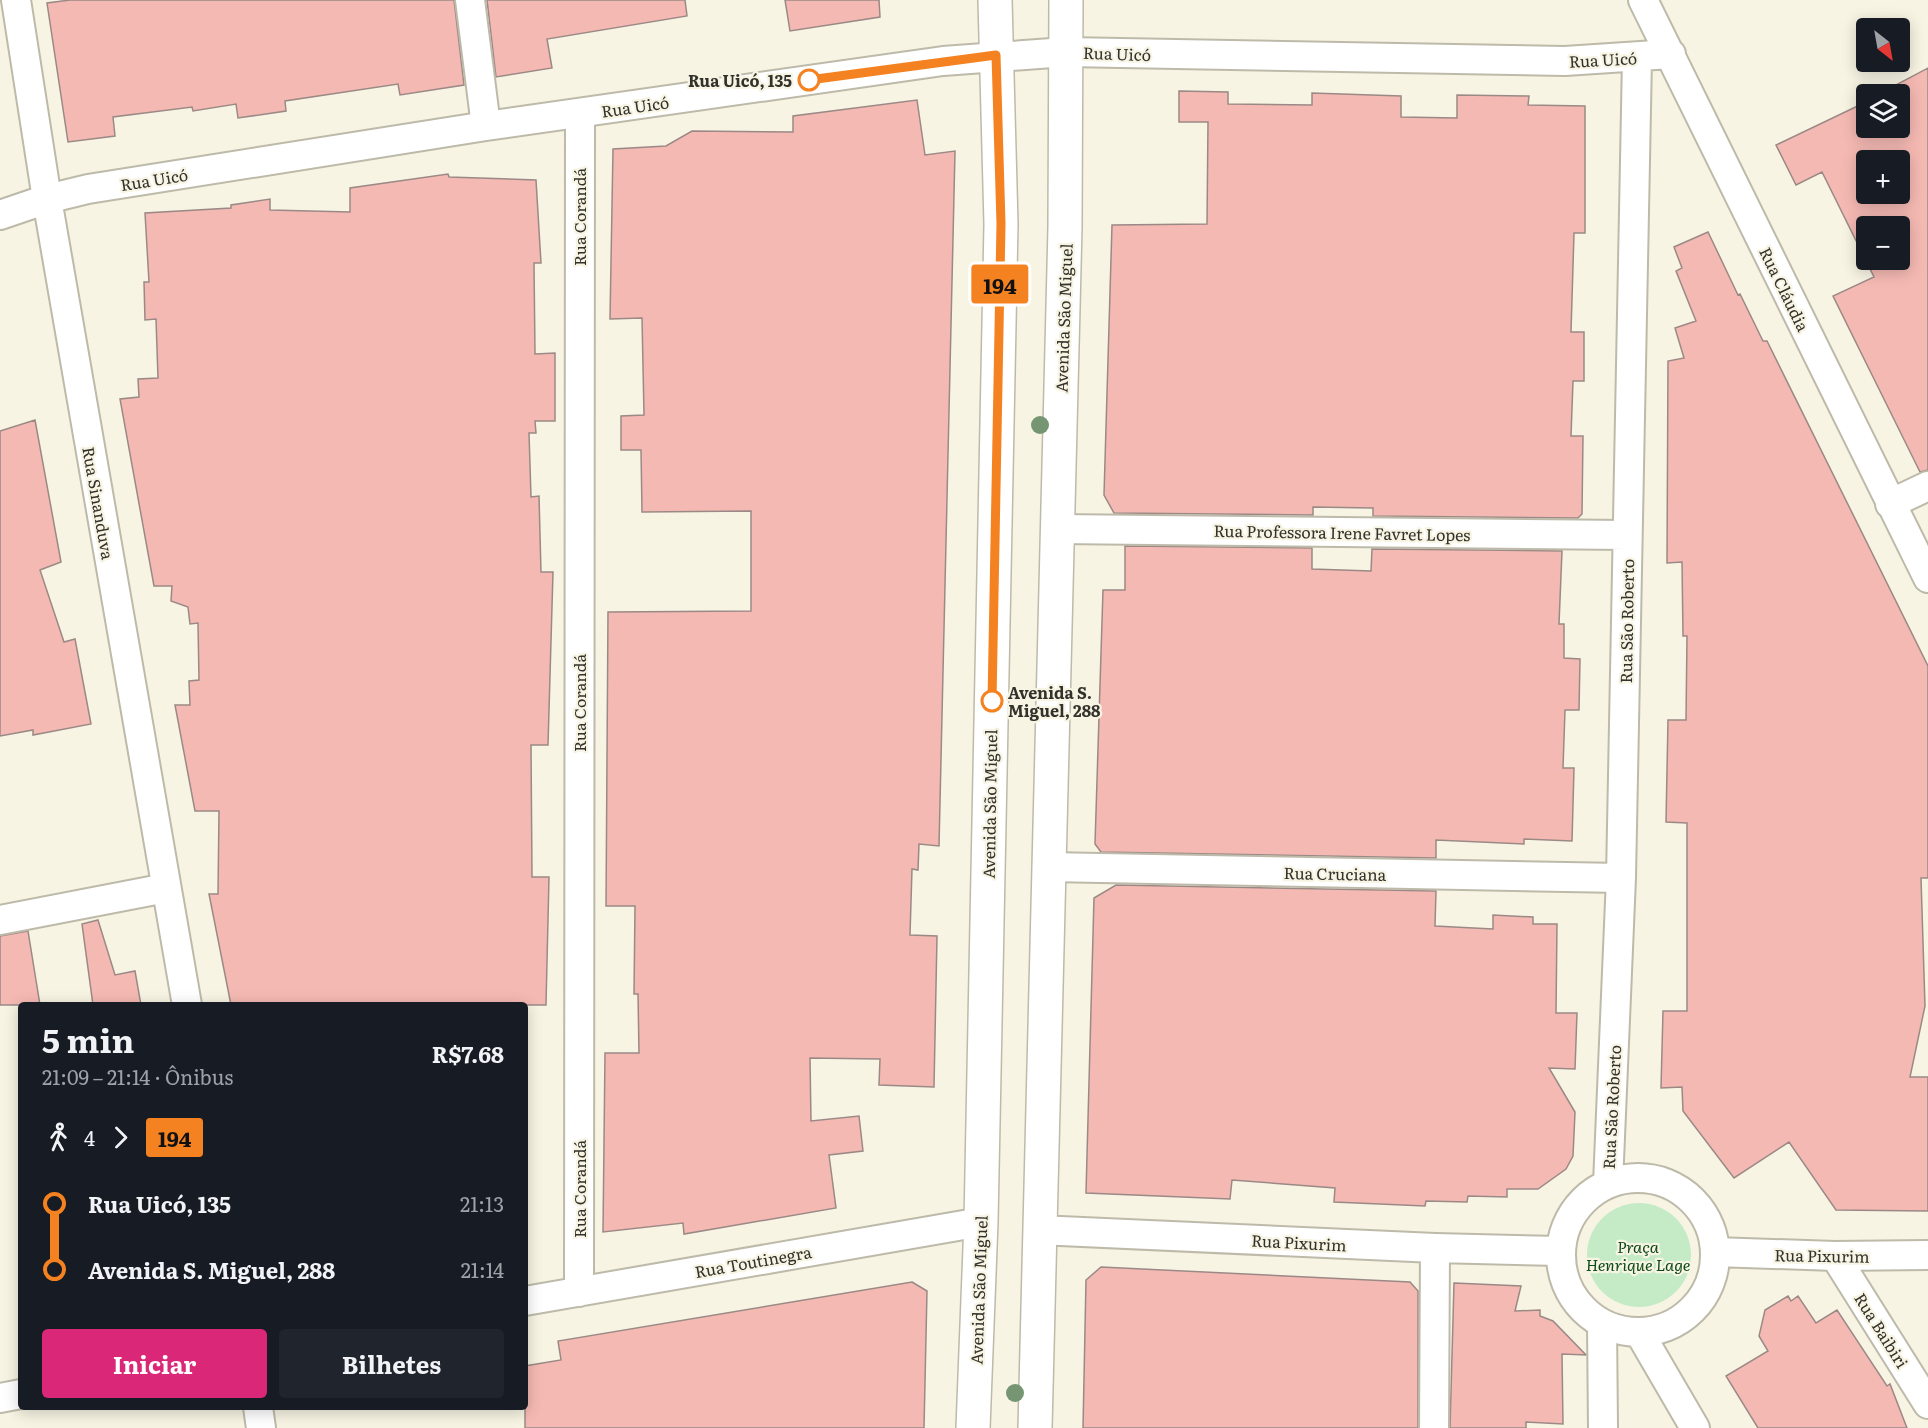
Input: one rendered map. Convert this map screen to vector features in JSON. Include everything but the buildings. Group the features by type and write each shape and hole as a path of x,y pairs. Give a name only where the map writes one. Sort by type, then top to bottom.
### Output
{"main road":[{"name":"Avenida São Miguel","path":"973,1428 981,1222 1001,224 995,0"},
{"name":"Avenida São Miguel","path":"1035,1428 1038,1230 1065,227 1066,0"}],"street":[{"name":"Rua Sinanduva","path":"16,0 46,199 186,1002"},
{"path":"470,0 486,126"},
{"name":"Rua Cláudia","path":"1643,0 1928,578"},
{"name":"Rua Uicó","path":"0,215 46,199 99,187 486,126 996,55 1066,52 1565,61 1671,54"},
{"name":"Rua São Roberto","path":"1608,1184 1621,878 1637,58"},
{"name":"Rua Corandá","path":"579,114 579,1292"},
{"path":"1890,504 1928,486"},
{"name":"Rua Professora Irene Favret Lopes","path":"1057,530 1627,535"},
{"name":"Rua Cruciana","path":"1048,867 1621,878"},
{"path":"0,920 166,888"},
{"path":"1632,1178 1657,1180 1680,1189 1698,1206 1711,1228 1715,1252 1712,1276 1702,1299 1685,1316 1663,1328 1639,1332 1620,1330 1602,1324 1584,1311 1570,1293 1562,1273 1560,1251 1564,1230 1574,1210 1589,1195 1608,1184 1632,1178"},
{"name":"Rua Toutinegra","path":"528,1300 981,1222"},
{"name":"Rua Pixurim","path":"1038,1230 1435,1248 1560,1251"},
{"path":"1434,1428 1435,1248"},
{"name":"Rua Pixurim","path":"1715,1252 1835,1256 1928,1255"},
{"name":"Rua Baibiri","path":"1835,1256 1928,1404"},
{"path":"1602,1324 1603,1428"},
{"path":"1639,1332 1695,1428"},
{"path":"0,1398 18,1395"},
{"path":"258,1410 261,1428"}],"green space":[{"name":"Praça Henrique Lage","path":"1639,1203 1659,1207 1676,1218 1687,1235 1691,1255 1687,1275 1676,1292 1659,1303 1639,1307 1619,1303 1602,1292 1591,1275 1587,1255 1591,1235 1602,1218 1619,1207"}],"bus line":[{"name":"194","path":"809,80 996,55 1001,224 992,701"}],"place":[{"name":"Rua Uicó, 135","path":"809,80"},
{"name":"Avenida S. Miguel, 288","path":"992,701"}]}
